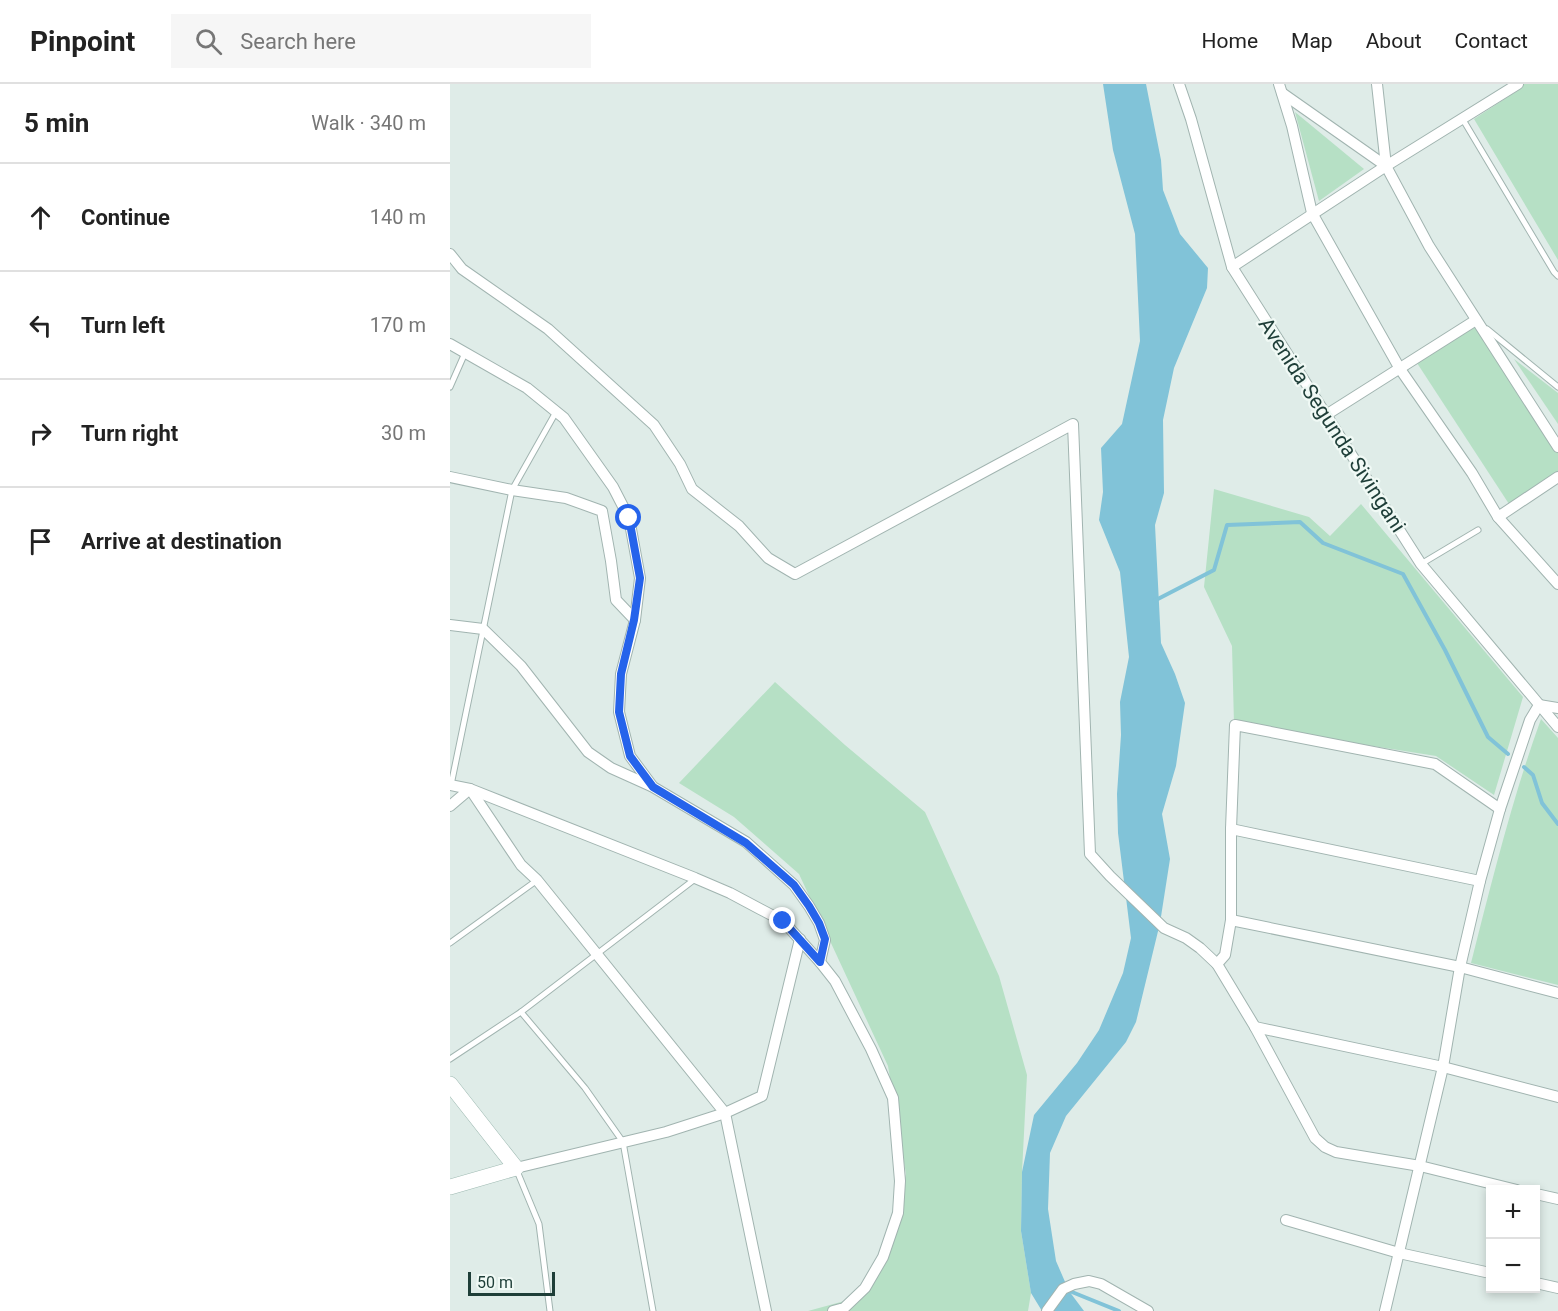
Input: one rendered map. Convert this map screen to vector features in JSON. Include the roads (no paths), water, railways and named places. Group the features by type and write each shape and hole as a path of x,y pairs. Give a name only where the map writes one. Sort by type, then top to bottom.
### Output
{"street":[{"name":"Avenida Segunda Sivingani","path":"1179,84 1232,267 1421,564 1558,727"},
{"path":"1377,84 1386,166 1429,246 1558,447"},
{"path":"1232,267 1312,213 1518,84"},
{"path":"1281,88 1386,166"},
{"path":"1281,88 1312,213 1400,369 1472,473 1498,517 1558,584"},
{"path":"450,254 462,269 548,329 654,424 680,464 692,489 739,526 768,558 795,573 1073,424 1090,854 1164,928 1186,938 1217,964 1255,1027 1315,1138 1325,1147 1336,1152 1420,1166 1497,1185"},
{"path":"1326,415 1476,320"},
{"path":"450,344 527,388 564,418 613,487 629,518 640,578 634,620 621,674 619,712 630,756 653,787"},
{"path":"450,477 566,498 602,510 616,600 634,620"},
{"path":"1498,517 1558,477"},
{"path":"450,625 483,629 521,666 588,752 610,768 653,787 746,843 794,885 819,923 825,939 820,962"},
{"path":"1386,1311 1443,1067 1460,967 1500,809 1530,720 1539,705 1558,708"},
{"path":"1217,964 1226,955 1231,920 1234,725 1435,764 1500,809"},
{"path":"450,785 470,789 730,893 783,921 836,981 893,1098 900,1181 898,1214 883,1257 866,1288 844,1308 833,1311"},
{"path":"450,806 470,789"},
{"path":"470,789 521,865 537,880 725,1113 766,1311"},
{"path":"1232,829 1480,881"},
{"path":"1231,920 1460,967 1558,993"},
{"path":"450,1187 516,1168 666,1132 725,1113 762,1096 800,939"},
{"path":"1255,1027 1443,1067 1558,1097"},
{"path":"450,1084 516,1168"},
{"path":"1540,1195 1558,1199"},
{"path":"1286,1220 1399,1253 1486,1272"},
{"path":"1047,1311 1063,1289 1089,1281 1101,1284 1148,1311"},
{"path":"1540,1284 1558,1288"}],"lane":[{"path":"1462,118 1558,276"},
{"path":"1476,320 1558,387"},
{"path":"450,387 466,352"},
{"path":"450,785 512,490 556,412"},
{"path":"1421,564 1478,530"},
{"path":"450,1059 521,1012 696,879"},
{"path":"450,943 537,880"},
{"path":"521,1012 585,1088 623,1142 653,1311"},
{"path":"516,1168 539,1224 550,1311"}],"water":[{"path":"1103,84 1146,84 1161,160 1163,190 1180,234 1208,268 1207,288 1174,368 1163,420 1164,493 1155,525 1161,643 1185,703 1176,766 1162,814 1170,859 1160,923 1136,1022 1126,1042 1066,1116 1050,1153 1048,1209 1056,1261 1069,1291 1084,1311 1042,1311 1031,1293 1021,1231 1022,1172 1034,1115 1077,1063 1099,1030 1123,973 1131,938 1118,833 1117,794 1121,735 1120,702 1129,657 1120,572 1099,520 1103,492 1101,448 1122,424 1140,341 1135,234 1113,150"}],"waterway":[{"path":"1154,601 1214,570 1227,525 1300,522 1323,543 1403,574 1445,650 1488,737 1508,754"},
{"path":"1524,767 1533,775 1542,803 1558,824"},
{"path":"1067,1290 1119,1311"}]}
